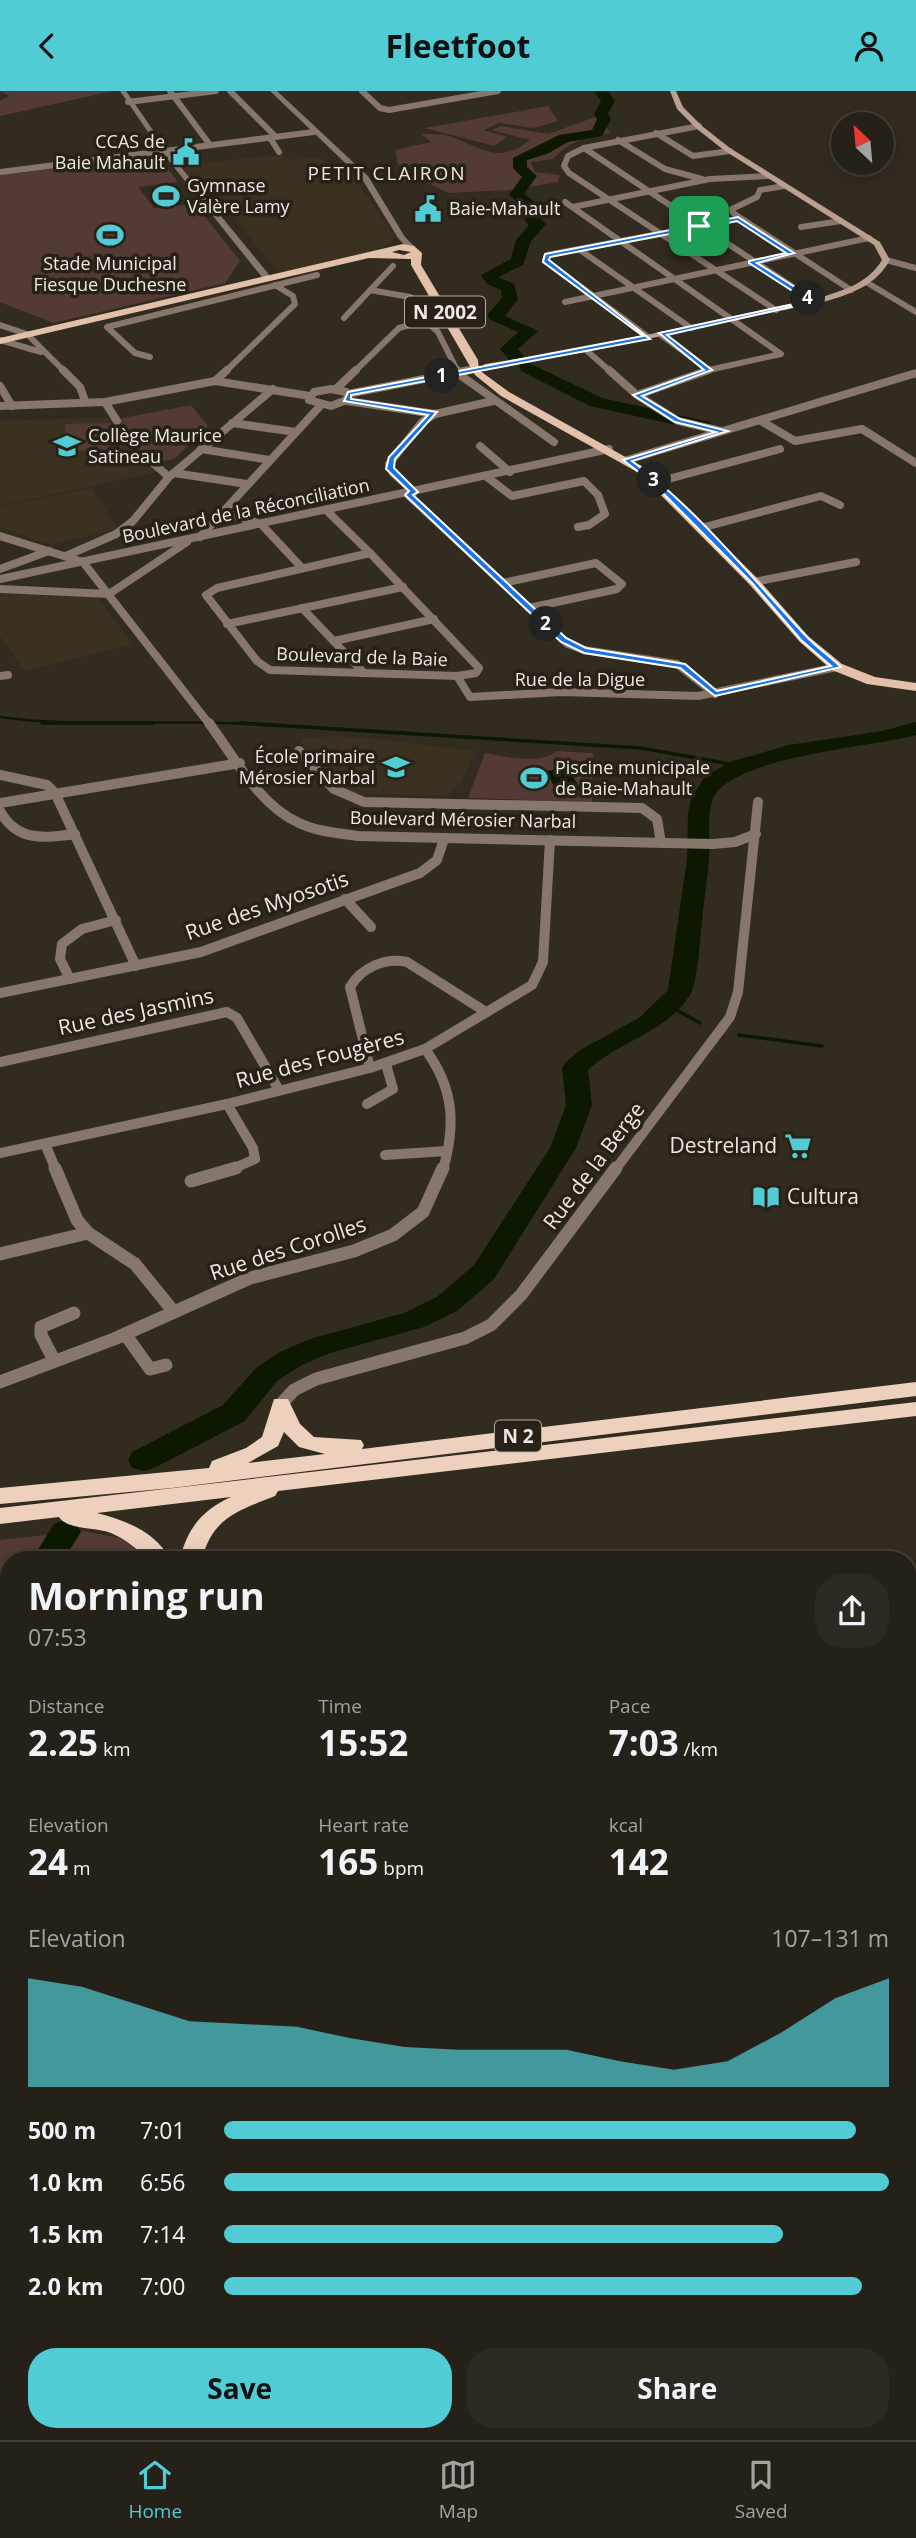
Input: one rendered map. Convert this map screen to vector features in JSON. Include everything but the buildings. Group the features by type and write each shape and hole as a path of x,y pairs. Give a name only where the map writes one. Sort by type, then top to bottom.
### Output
{"highway":[{"name":"N 2","path":"0,1496 71,1490 916,1389"},
{"path":"281,1404 294,1436 311,1445 332,1447 618,1424"},
{"path":"71,1490 143,1475 220,1466 253,1453 275,1435 281,1404"},
{"name":"N 2","path":"0,1516 916,1409"},
{"path":"815,1421 916,1420"},
{"path":"193,1551 195,1539 214,1515 293,1480"},
{"path":"40,1513 89,1518 119,1527 141,1537 152,1551"}],"main road":[{"path":"480,369 661,335 814,301 851,290 881,269 886,260 883,251 869,238 730,151 679,108 673,91"},
{"path":"393,256 415,257"},
{"name":"N 2002","path":"0,341 222,294 370,257 415,257 480,369 510,395 554,422 609,449 657,482 754,582 804,639 837,667 872,681 911,687"}],"street":[{"path":"123,91 163,150 271,282 293,296 295,304 215,381"},
{"path":"128,102 172,94 216,91"},
{"path":"230,91 273,137 279,152"},
{"path":"273,91 365,179 415,257"},
{"path":"362,91 380,108 387,110 498,91"},
{"path":"172,94 210,145"},
{"path":"699,126 584,148 568,156 564,166 569,173 776,310"},
{"path":"0,172 314,132"},
{"path":"656,133 693,156 730,151"},
{"path":"618,140 663,168 706,179"},
{"path":"584,148 751,262 814,301"},
{"path":"573,207 652,193 706,179 767,176"},
{"path":"784,186 760,190 757,197 734,208 733,213 738,219 851,290"},
{"path":"565,202 781,354 709,370 637,395"},
{"path":"648,337 545,260 547,255 738,219"},
{"path":"801,227 841,221"},
{"path":"344,318 370,290 402,238"},
{"path":"565,302 869,238"},
{"path":"580,250 691,328"},
{"path":"886,260 916,268"},
{"path":"271,282 317,275"},
{"path":"866,282 916,312"},
{"path":"370,290 410,297 432,312 444,310"},
{"path":"150,357 135,353 107,327 222,294"},
{"path":"336,389 399,328 426,321 432,312"},
{"path":"426,321 438,332 459,374 493,401 554,442"},
{"path":"0,325 27,334 44,354 80,387 85,401"},
{"path":"661,335 709,370"},
{"path":"0,341 44,354"},
{"path":"586,350 637,395 678,421 724,431"},
{"path":"200,537 321,405 480,369"},
{"name":"Boulevard de la Réconciliation","path":"581,458 624,458 761,421 916,373"},
{"path":"905,377 916,383"},
{"path":"0,406 105,402 215,381 310,396 321,390 336,389 348,397 435,414"},
{"path":"0,386 12,406"},
{"path":"66,556 123,529 171,475 273,389"},
{"path":"310,396 311,401 321,405"},
{"path":"493,401 435,414 422,422 389,464 393,473 529,608 573,646 677,664 715,694"},
{"path":"105,402 117,421"},
{"path":"761,421 795,441 862,429 916,463"},
{"path":"232,422 296,432"},
{"path":"480,446 510,472"},
{"path":"201,449 270,460"},
{"name":"Boulevard de la Réconciliation","path":"0,579 581,458 609,449"},
{"path":"657,482 779,449"},
{"path":"154,464 171,475 247,484"},
{"path":"487,477 512,496 583,481 588,483 596,491 605,514 589,525 578,527"},
{"path":"701,528 821,496 840,505"},
{"name":"Boulevard de la Baie","path":"326,510 371,554 434,619 479,668 476,673 457,676 270,670 257,661 207,596 208,591 371,554"},
{"path":"222,512 261,524 302,568"},
{"path":"0,536 83,562"},
{"path":"0,589 109,594 186,540"},
{"path":"0,569 49,551"},
{"name":"Boulevard Mérosier Narbal","path":"83,562 240,763 263,797 298,823 342,835 444,839 713,844 735,842 757,834"},
{"path":"754,582 856,562"},
{"path":"503,583 596,563 622,584 617,589 529,608"},
{"path":"227,624 403,587"},
{"path":"302,608 364,673"},
{"path":"334,641 434,619"},
{"name":"Rue de la Digue","path":"457,676 470,697 561,692 681,697 715,694 837,667"},
{"path":"299,751 329,787 343,797 364,802 642,808 657,819 661,843"},
{"path":"0,803 240,763"},
{"path":"0,775 47,785 55,793 136,965"},
{"name":"Rue de la Berge","path":"281,1404 290,1392 326,1375 400,1358 477,1333 496,1322 522,1295 730,1017 738,992 757,834 758,802"},
{"path":"0,811 7,827 13,832 41,838 75,834"},
{"name":"Rue des Myosotis","path":"0,993 201,952 427,869 437,860 444,839"},
{"name":"Rue des Fougères","path":"0,1153 227,1104 386,1064 425,1049 532,985 543,962 551,840"},
{"path":"345,899 371,927"},
{"path":"70,979 60,957 62,946 82,928 116,920"},
{"path":"370,1068 350,987 358,976 377,965 396,959 407,962 486,1012"},
{"name":"Rue des Jasmins","path":"0,1062 227,1012 237,1018 279,1090"},
{"name":"Rue des Corolles","path":"0,1382 125,1334 249,1279 349,1252 396,1233 426,1210 438,1187 447,1151 450,1110 446,1083 425,1049"},
{"path":"367,1104 393,1089 386,1064"},
{"path":"191,1181 256,1160 253,1148 227,1104"},
{"path":"46,1144 68,1203 88,1233 135,1264 174,1312"},
{"path":"385,1155 447,1151"},
{"path":"0,1254 88,1233"},
{"path":"54,1360 41,1335 41,1327 74,1313"},
{"path":"125,1334 150,1369 166,1365"}],"shaded area":[{"path":"1,91 113,91 0,116 0,101 9,96"},
{"path":"548,106 558,121 534,128 499,123 484,130 507,137 494,146 425,128"},
{"path":"598,116 610,133 578,141 553,159 531,162 535,172 560,175 558,182 509,190 449,193 408,174 424,172 421,165 398,165 395,150 431,142 421,134 449,136 480,149 499,153 518,148 530,140 492,130 501,126 548,134"},
{"path":"281,155 290,160 321,157 339,179 354,177 395,237 392,242 376,250 279,273 205,181 190,182 176,165"},
{"name":"Stade Municipal Fiesque Duchesne","path":"122,157 163,162 178,182 138,187 154,208 195,204 240,261 225,283 53,323 0,302 0,174"},
{"path":"191,405 208,426 174,459 151,464 118,419"},
{"name":"Collège Maurice Satineau","path":"108,417 157,472 0,506 0,421"},
{"path":"111,423 108,450 62,451 66,424"},
{"path":"92,488 118,529 51,545 0,527 0,507"},
{"path":"0,594 98,598 132,644 25,671 0,636"},
{"name":"École primaire Mérosier Narbal","path":"336,736 475,751 461,783 446,796 353,793 339,785 300,741 304,738"},
{"name":"Piscine municipale de Baie-Mahault","path":"557,751 593,753 592,802 468,798 485,753 532,759"},
{"path":"568,768 581,790 558,794 546,771"},
{"path":"84,1531 125,1539 139,1551 0,1551 0,1540"}],"waterway":[{"path":"518,359 508,349 530,331 497,319 496,314 510,299 508,287 493,281 489,275 518,262 524,240 538,224 531,219 538,211 516,195 530,176 520,168 520,158 542,151 564,138 597,133 604,119 601,114 608,101 601,91"},
{"path":"527,367 596,402 704,426"},
{"path":"0,717 99,723"},
{"path":"99,723 198,722 265,725"},
{"path":"42,723 99,723"},
{"path":"99,723 153,723"},
{"path":"240,723 641,748 741,766"},
{"path":"143,1460 234,1413 267,1374 290,1359 320,1346 414,1320 447,1304 484,1272 563,1148 579,1105 575,1068 589,1055 648,1023 680,992 698,859 699,813 702,799 713,781 741,766 797,750 884,737 916,728"},
{"path":"669,1006 700,1023"},
{"path":"739,1035 822,1046"},
{"path":"53,1551 65,1532"}],"place":[{"name":"CCAS de Baie Mahault","path":"186,152"},
{"name":"Gymnase Valère Lamy","path":"166,196"},
{"name":"Baie-Mahault","path":"428,209"},
{"name":"Stade Municipal Fiesque Duchesne","path":"110,235"},
{"name":"Collège Maurice Satineau","path":"67,446"},
{"name":"École primaire Mérosier Narbal","path":"396,767"},
{"name":"Piscine municipale de Baie-Mahault","path":"534,778"},
{"name":"Destreland","path":"798,1146"},
{"name":"Cultura","path":"766,1197"}],"district":[{"name":"PETIT CLAIRON","path":"387,173"}],"route":[{"path":"738,219 791,253 751,262 814,301 661,335 709,370 637,395 678,421 724,431 627,460 657,482 754,582 804,639 837,667 715,694 682,666 584,650 564,640 407,494 414,492 390,469 391,458 422,422 435,414 347,401 348,394 648,337 545,260 547,255 699,226 738,219"}]}
